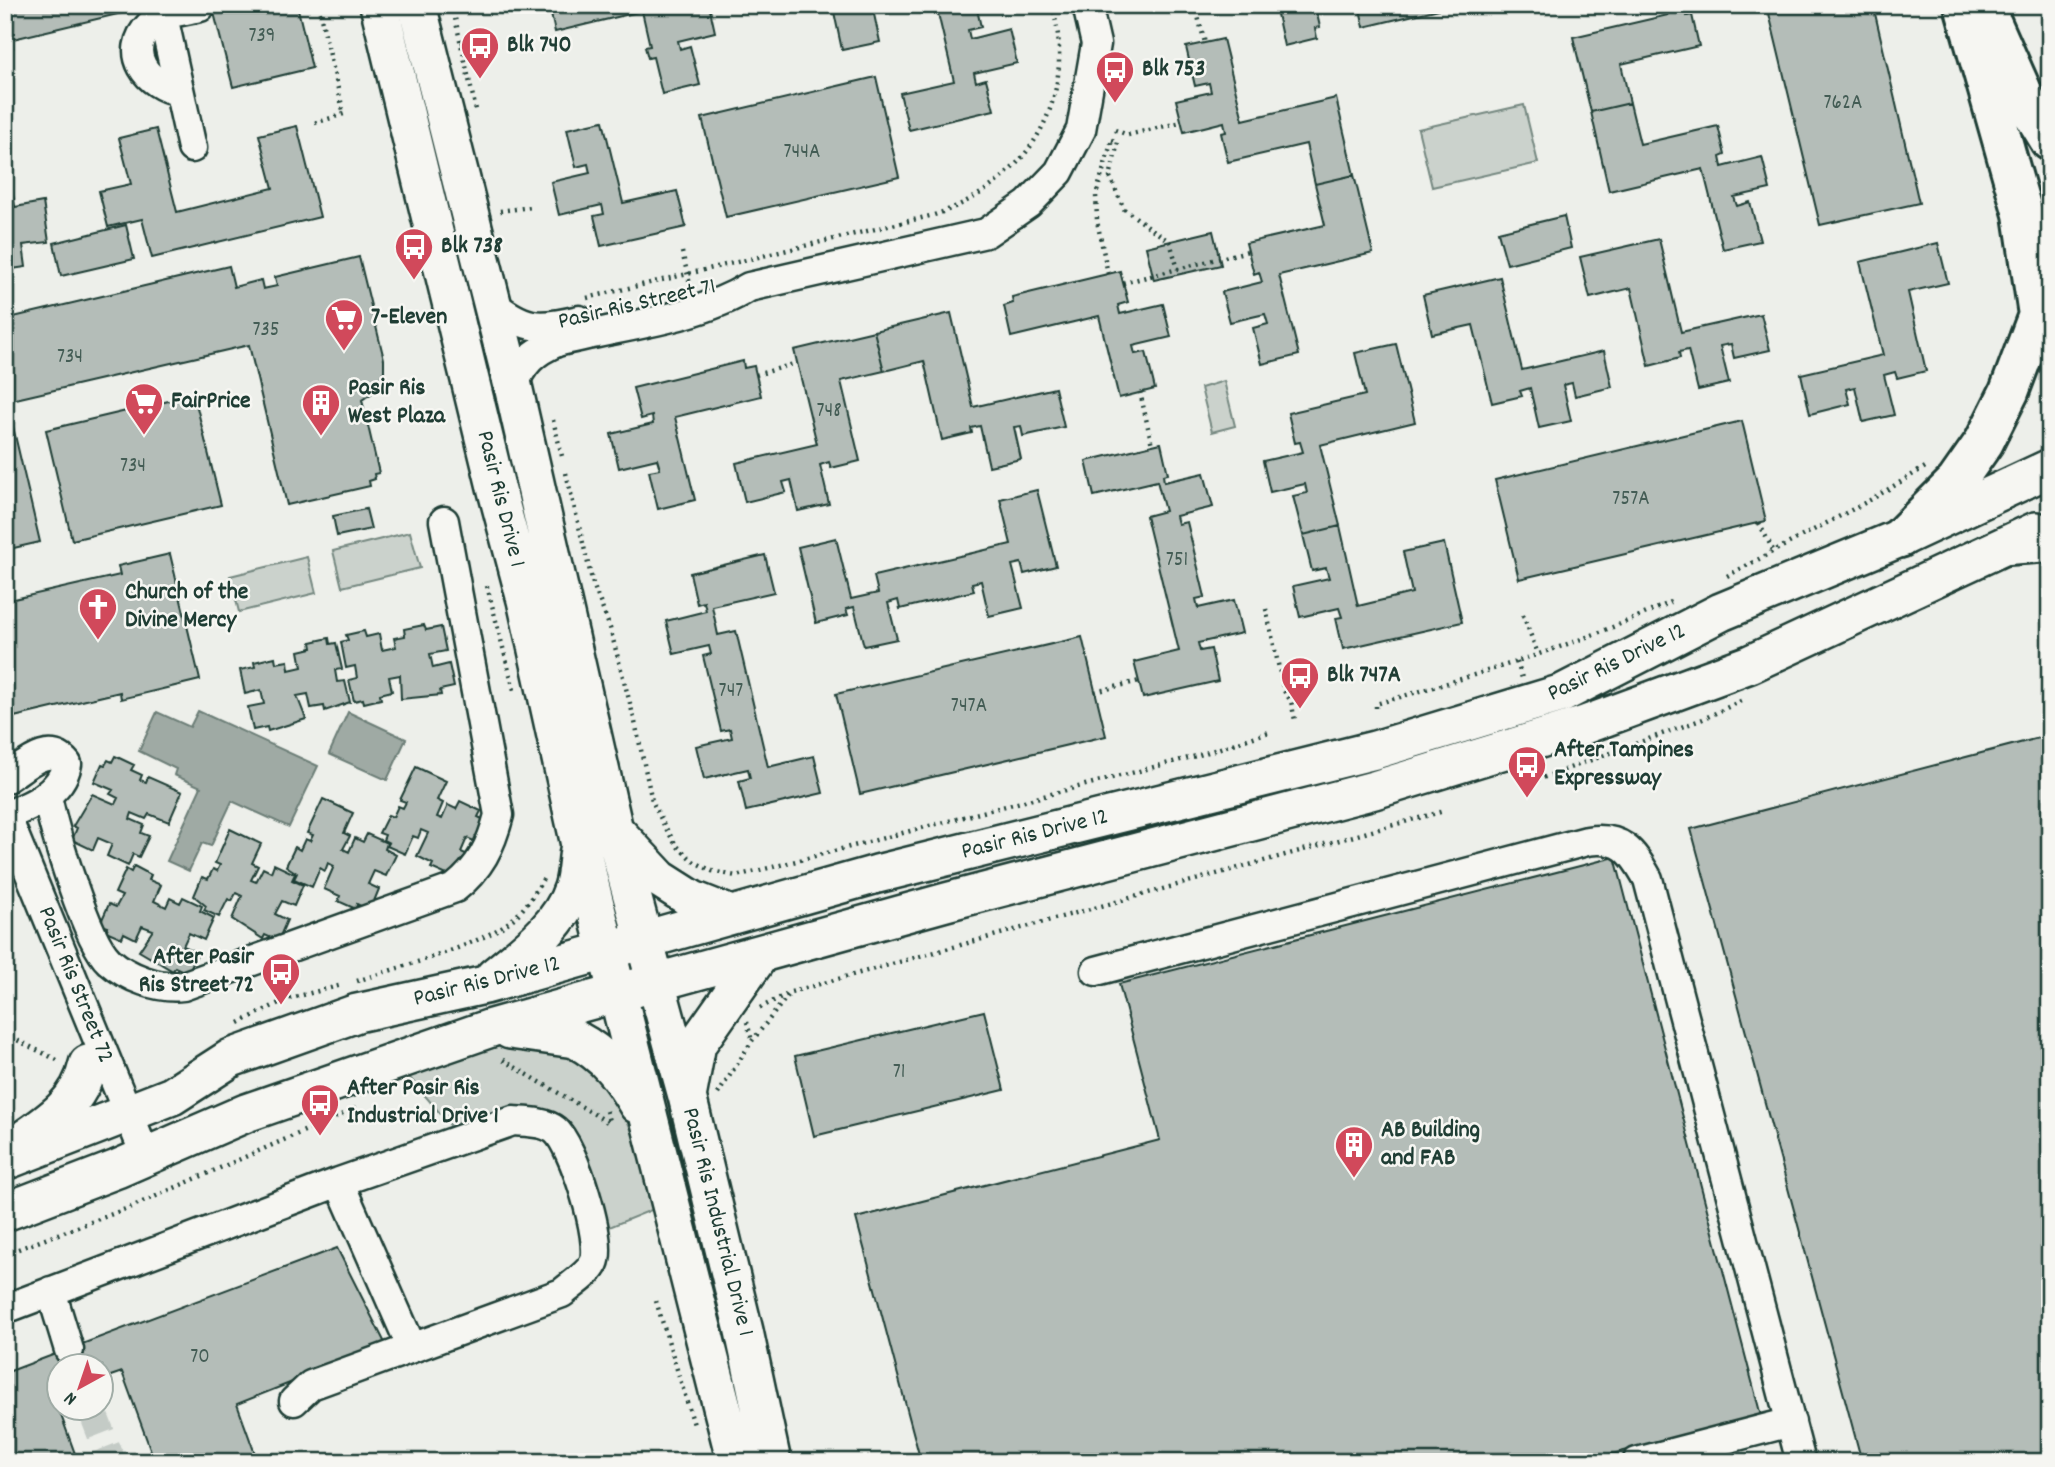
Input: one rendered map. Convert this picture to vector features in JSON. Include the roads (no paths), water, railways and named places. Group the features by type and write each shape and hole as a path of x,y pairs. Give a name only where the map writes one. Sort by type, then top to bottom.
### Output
{"highway":[{"path":"1900,538 1956,482 1984,442 2009,392 2038,315 2023,214 1964,5"},
{"path":"1984,5 2028,105 2050,141"},
{"path":"2008,545 2050,542"}],"main road":[{"name":"Pasir Ris Drive 1","path":"379,5 496,487 527,600 580,845 618,994"},
{"name":"Pasir Ris Drive 1","path":"417,5 513,386 614,830 656,984"},
{"name":"Pasir Ris Drive 12","path":"5,1161 172,1096 232,1058 357,1013 485,985 877,874 1375,750 1563,693 1721,612 1900,538 2050,468"},
{"name":"Pasir Ris Drive 12","path":"5,1212 138,1160 246,1113 494,1042 618,994 946,902 1374,790 1578,727 1750,664 2050,525"},
{"path":"614,830 660,879 693,900 731,915"},
{"path":"485,985 527,949 558,916 573,888 580,845"},
{"path":"702,1095 697,1044 759,956"},
{"name":"Pasir Ris Industrial Drive 1","path":"656,984 702,1095 744,1331 772,1462"},
{"name":"Pasir Ris Industrial Drive 1","path":"618,994 736,1462"},
{"path":"494,1042 575,1040 585,1045 616,1069 656,1137"},
{"path":"5,1153 56,1117 78,1093 76,1064"}],"street":[{"name":"Pasir Ris Street 71","path":"956,239 978,219 1019,193 1046,163 1066,124 1079,44 1068,5"},
{"name":"Pasir Ris Street 71","path":"513,386 523,364 543,348 593,333 697,310 732,298 748,287 986,233 1028,204 1059,172 1081,130 1096,44 1087,5"},
{"path":"192,148 158,10 201,6"},
{"name":"Pasir Ris Street 71","path":"491,302 524,325 540,327 690,283 748,287"},
{"path":"47,796 55,837 99,948 123,970 156,985 184,986 455,888 472,874 484,858 499,815 444,521"},
{"path":"5,779 39,757 52,753 60,756 66,764 65,774 47,796 6,815"},
{"name":"Pasir Ris Street 72","path":"6,815 138,1160"},
{"path":"1096,971 1587,841 1605,838 1622,845 1636,858 1648,879 1801,1462"},
{"name":"Pasir Ris Street 72","path":"5,863 76,1064 120,1117"},
{"path":"5,1309 338,1182 513,1121 535,1122 555,1130 568,1148 597,1242 594,1262 562,1293 310,1385 294,1401"},
{"path":"338,1182 412,1348"},
{"path":"51,1291 69,1350"},
{"path":"1637,1462 1791,1422"}],"tunnel":[{"path":"96,1422 112,1462"}],"place":[{"name":"Blk 740","path":"480,80"},
{"name":"Blk 753","path":"1115,104"},
{"name":"Blk 738","path":"414,281"},
{"name":"7-Eleven","path":"344,352"},
{"name":"FairPrice","path":"144,436"},
{"name":"Pasir Ris West Plaza","path":"321,437"},
{"name":"Church of the Divine Mercy","path":"98,641"},
{"name":"Blk 747A","path":"1300,710"},
{"name":"After Tampines Expressway","path":"1527,799"},
{"name":"After Pasir Ris Street 72","path":"281,1006"},
{"name":"After Pasir Ris Industrial Drive 1","path":"320,1137"},
{"name":"AB Building and FAB","path":"1354,1179"}]}
